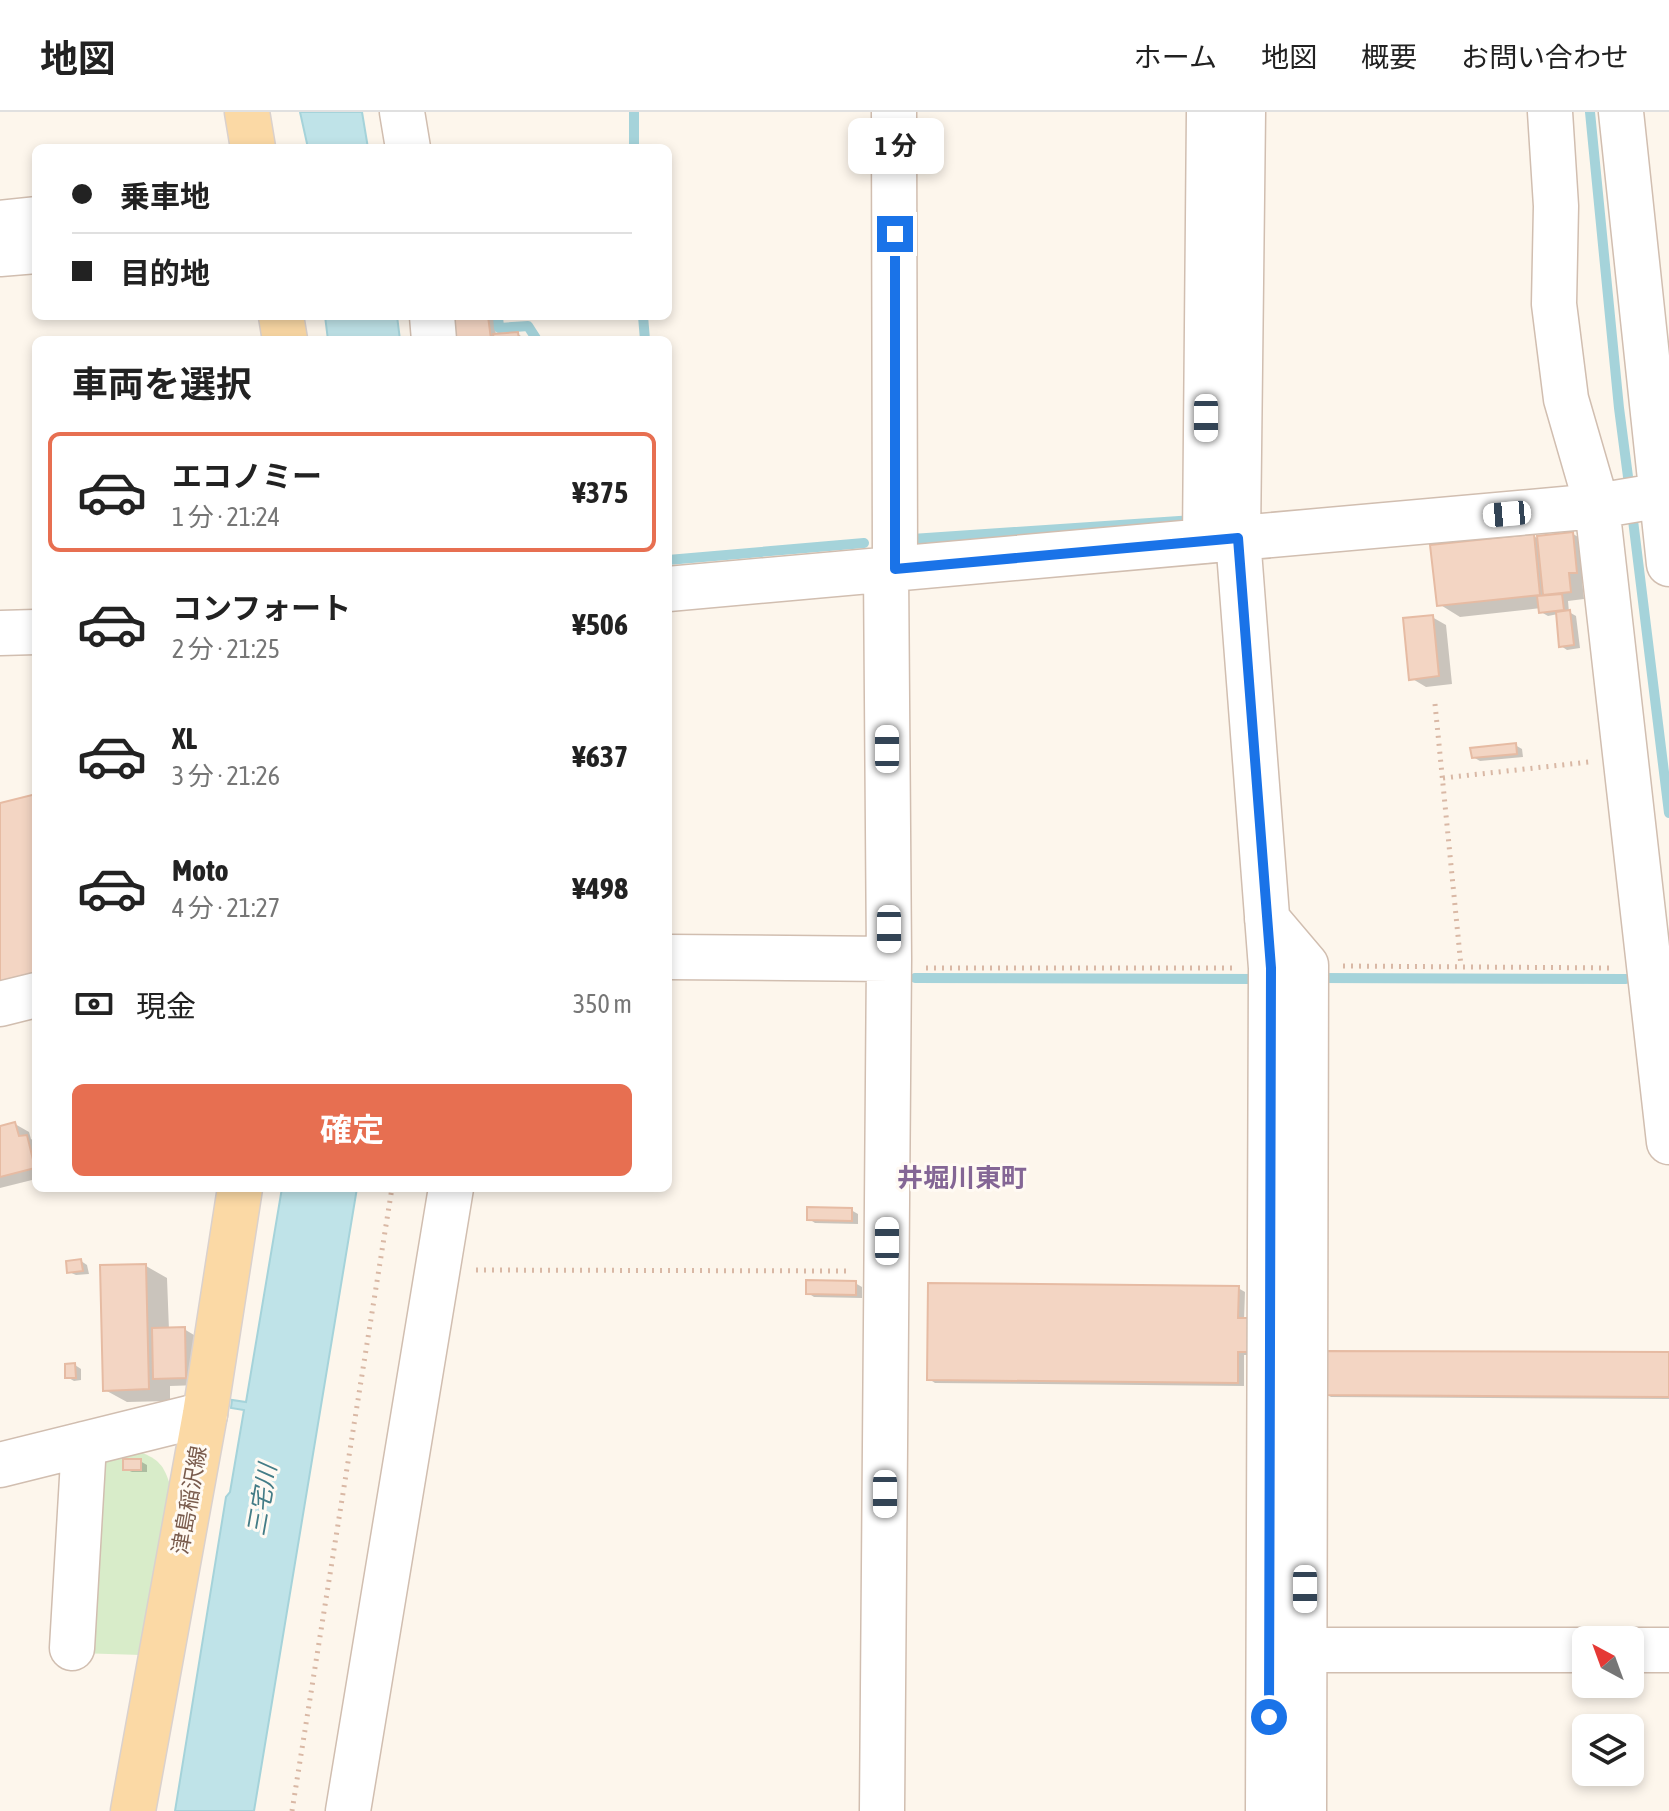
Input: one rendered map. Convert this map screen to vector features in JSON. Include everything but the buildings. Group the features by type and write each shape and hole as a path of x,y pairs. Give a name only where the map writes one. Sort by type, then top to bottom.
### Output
{"main road":[{"path":"247,112 252,144"},
{"name":"津島稲沢線","path":"133,1811 205,1414 239,1192"}],"street":[{"path":"402,112 407,144"},
{"path":"882,1811 894,112"},
{"path":"1209,112 1221,540 1267,919 1288,967 1287,1498 1268,1811"},
{"path":"1221,540 1243,112"},
{"path":"1550,112 1556,206 1554,304 1566,399 1638,499 1669,564"},
{"path":"1621,112 1638,499 1626,758 1669,1142"},
{"path":"0,223 32,219"},
{"path":"0,254 32,251"},
{"path":"672,589 1638,499"},
{"path":"0,633 32,632"},
{"path":"672,957 889,963"},
{"path":"0,1004 32,996"},
{"path":"348,1811 450,1192"},
{"path":"0,1465 205,1414"},
{"path":"72,1648 84,1444"},
{"path":"1287,1498 1305,1650 1304,1811"},
{"path":"1305,1650 1572,1650"},
{"path":"1644,1650 1669,1650"}],"path":[{"path":"1435,704 1461,967"},
{"path":"1443,778 1626,758"},
{"path":"889,963 1649,969"},
{"path":"292,1811 391,1192"},
{"path":"438,1270 887,1271"}],"green space":[{"path":"140,1452 160,1464 170,1485 141,1655 77,1653 99,1460"}],"water":[{"path":"300,112 362,112 367,144 307,144"},
{"path":"326,320 398,320 400,336 328,336"},
{"name":"三宅川","path":"281,1192 356,1192 254,1811 175,1811 226,1497 230,1492 244,1410 231,1408 232,1400 246,1402"}],"waterway":[{"path":"634,112 634,144"},
{"path":"1590,112 1630,492"},
{"path":"498,320 499,328 528,326 534,336"},
{"path":"643,320 645,336"},
{"path":"1632,512 1669,813"},
{"path":"912,539 1194,520"},
{"path":"672,560 864,543"},
{"path":"915,978 1256,979"},
{"path":"1318,978 1626,979"}],"district":[{"name":"井堀川東町","path":"962,1178"}],"route":[{"path":"895,234 895,569 1238,538 1271,968 1269,1717"}]}
